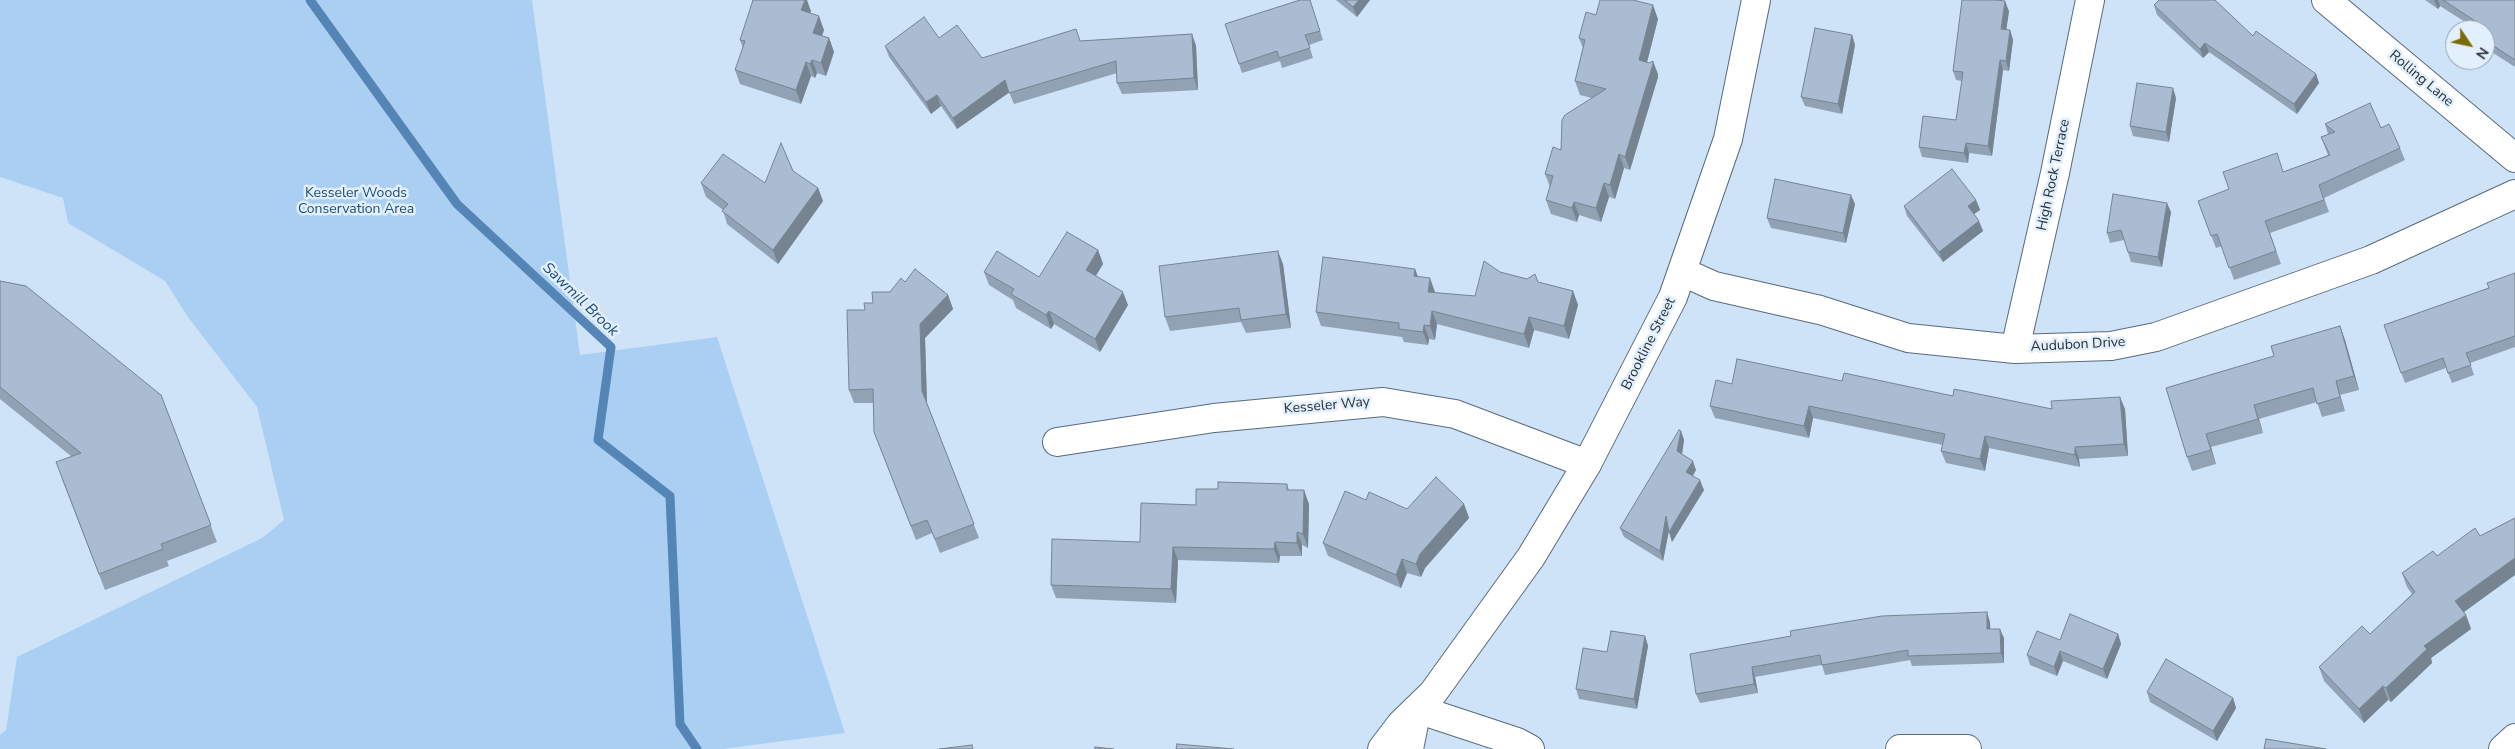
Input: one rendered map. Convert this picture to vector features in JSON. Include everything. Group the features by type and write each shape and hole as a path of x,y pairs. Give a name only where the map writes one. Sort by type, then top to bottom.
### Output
{"street":[{"name":"Brookline Street","path":"1382,749 1401,724 1434,692 1531,557 1588,464 1673,297 1728,139 1756,0"},
{"name":"High Rock Terrace","path":"2015,349 2056,173 2090,0"},
{"name":"Rolling Lane","path":"2326,0 2515,158"},
{"name":"Audubon Drive","path":"1683,272 1714,286 1820,310 1908,338 2015,349 2110,346 2156,337 2372,260 2515,194"},
{"name":"Kesseler Way","path":"1058,442 1214,418 1383,402 1455,414 1588,464"},
{"path":"1409,749 1417,709 1517,742 1530,749"},
{"path":"2503,749 2515,738"},
{"path":"1900,749 1967,749"}],"green space":[{"name":"Kesseler Woods Conservation Area","path":"0,0 532,0 580,355 717,337 845,733 722,749 0,749 0,735 6,730 17,657 262,538 284,520 257,407 188,317 165,281 68,223 63,198 0,177"}],"building":[{"path":"753,0 805,0 801,10 819,16 813,33 829,38 821,63 812,60 810,64 806,62 796,90 735,70 745,41 740,40"},
{"path":"1300,0 1310,0 1320,31 1305,35 1310,48 1279,58 1277,51 1239,64 1225,24"},
{"path":"1345,0 1359,0 1353,7"},
{"path":"1600,0 1633,0 1653,5 1639,60 1649,63 1653,61 1653,64 1625,157 1619,154 1610,185 1604,183 1596,208 1574,202 1572,208 1546,200 1553,176 1545,174 1553,147 1561,150 1562,120 1565,115 1606,89 1575,81 1585,40 1579,38 1586,12 1596,15"},
{"path":"1962,0 2005,1 2001,29 2010,30 2006,61 2000,60 1988,146 1966,143 1964,153 1919,147 1923,116 1956,120 1963,72 1953,71"},
{"path":"2159,0 2215,0 2253,36 2256,31 2316,74 2294,104 2205,43 2200,49 2154,5"},
{"path":"2443,0 2515,0 2515,60 2495,47 2495,20 2474,20"},
{"path":"924,17 939,38 957,25 982,58 1076,29 1080,41 1192,34 1194,78 1117,83 1116,61 1009,93 1005,80 953,118 937,95 926,102 885,46"},
{"path":"1815,28 1852,35 1838,104 1801,97"},
{"path":"2137,83 2173,88 2166,132 2130,126"},
{"path":"2370,103 2381,128 2389,124 2400,148 2319,185 2324,200 2265,221 2276,251 2229,268 2217,234 2211,236 2198,201 2229,189 2223,172 2277,153 2283,172 2330,155 2321,137 2335,132 2325,124"},
{"path":"781,143 793,171 818,188 773,250 722,211 728,204 701,183 723,154 765,183"},
{"path":"1952,169 1976,200 1968,206 1979,221 1939,252 1904,206"},
{"path":"1775,179 1851,195 1843,233 1767,218"},
{"path":"2113,194 2167,203 2158,257 2128,252 2121,230 2107,233"},
{"path":"1067,232 1098,250 1086,270 1123,292 1095,339 1049,311 1046,315 1011,294 1014,289 984,272 997,251 1039,277"},
{"path":"1278,251 1286,314 1241,320 1239,308 1165,317 1159,266"},
{"path":"1323,257 1415,269 1414,276 1430,278 1428,292 1475,296 1484,261 1500,272 1527,279 1535,274 1538,282 1573,291 1564,326 1529,317 1524,334 1432,311 1430,326 1424,325 1423,332 1399,329 1399,323 1316,312"},
{"path":"915,269 948,295 920,324 922,391 974,524 935,539 927,520 911,526 874,432 873,389 849,390 847,310 865,310 864,303 873,303 872,292 890,292 901,278 905,282"},
{"path":"2515,273 2515,336 2466,353 2471,365 2448,373 2443,358 2401,373 2384,325 2489,288 2487,283"},
{"path":"0,281 26,286 161,395 211,525 161,544 163,549 99,574 56,462 81,453 0,387"},
{"path":"2340,326 2354,376 2336,381 2340,397 2317,404 2313,388 2254,405 2258,419 2206,434 2211,450 2187,457 2166,388 2274,356 2271,346"},
{"path":"1737,359 1842,381 1844,373 1953,396 1954,389 2052,409 2051,401 2120,397 2124,444 2075,447 2075,455 1985,436 1980,459 1941,451 1945,434 1809,406 1804,426 1710,406 1716,380 1732,384"},
{"path":"1679,430 1681,431 1677,451 1693,461 1686,472 1700,480 1669,532 1666,516 1660,551 1620,528"},
{"path":"1436,477 1464,504 1420,554 1416,564 1402,559 1396,575 1323,543 1345,491 1366,500 1369,492 1407,509"},
{"path":"1218,482 1287,484 1287,490 1304,490 1303,534 1297,532 1297,543 1275,542 1274,549 1173,547 1171,589 1051,585 1052,539 1140,542 1141,503 1196,505 1196,489 1218,489"},
{"path":"2515,518 2515,558 2455,601 2466,615 2424,646 2427,649 2386,688 2383,686 2359,709 2319,667 2362,626 2370,634 2415,592 2402,573 2433,551 2437,556 2475,528 2480,536"},
{"path":"1987,612 1987,629 2000,629 2001,653 1908,656 1908,650 1822,665 1820,655 1752,667 1754,684 1696,694 1690,654 1791,636 1790,631 1882,616"},
{"path":"2070,614 2118,634 2103,669 2060,651 2054,667 2027,655 2037,631 2060,640"},
{"path":"1611,631 1645,636 1634,699 1576,689 1583,648 1607,652"},
{"path":"2166,659 2233,698 2213,731 2147,692"},
{"path":"2266,739 2326,749 2264,749"},
{"path":"1177,744 1234,749 1176,749"},
{"path":"972,745 973,749 939,749"},
{"path":"1095,747 1114,749 1095,749"}],"waterway":[{"name":"Sawmill Brook","path":"310,0 457,204 611,347 598,440 670,496 680,724 697,749"}]}
